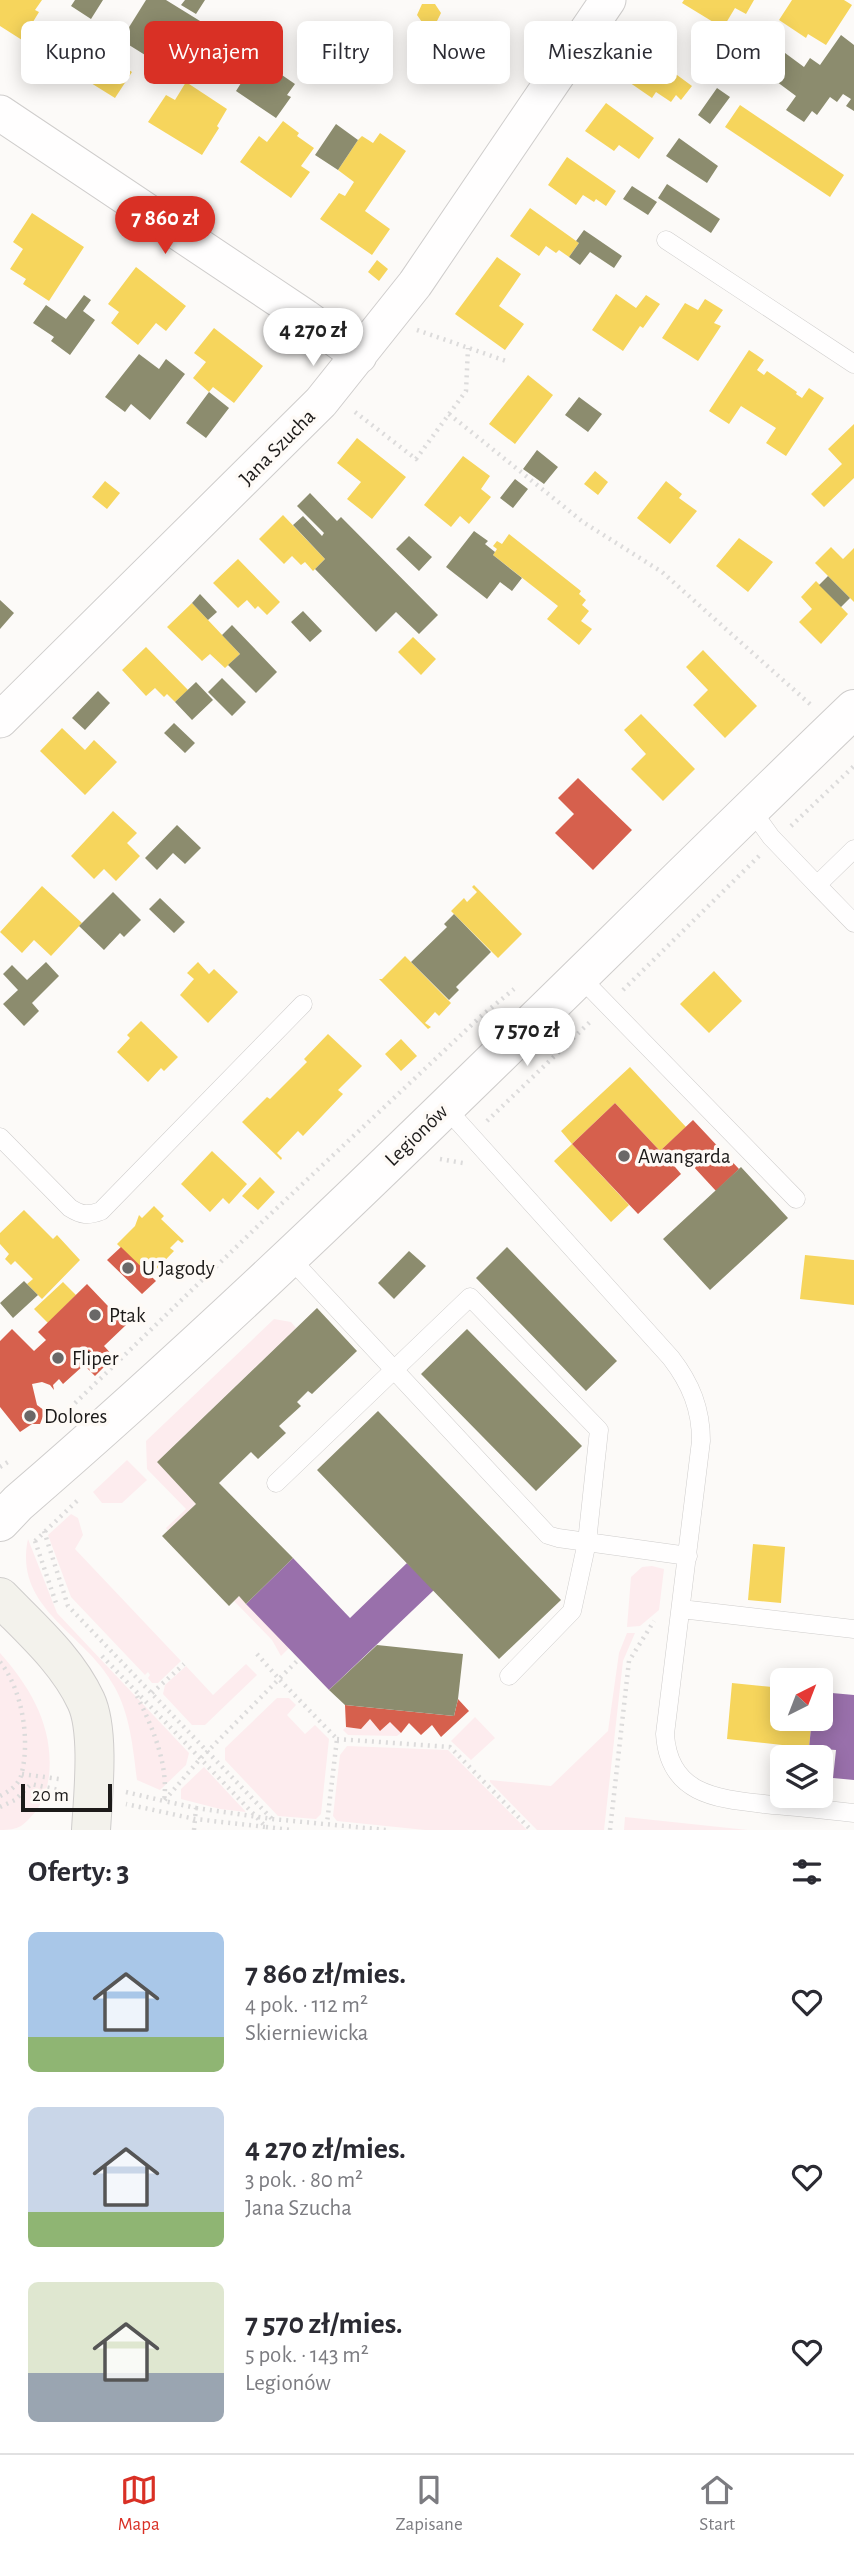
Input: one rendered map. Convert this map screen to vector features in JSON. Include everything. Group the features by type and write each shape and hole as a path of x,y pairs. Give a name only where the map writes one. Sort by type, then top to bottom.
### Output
{"main road":[{"path":"0,1597 62,1661 87,1703 94,1744 91,1830"}],"street":[{"name":"Jana Szucha","path":"0,720 211,513 329,392 388,320 608,0"},
{"path":"0,113 359,356"},
{"name":"Legionów","path":"4,1518 156,1382 289,1257 844,718"}],"lane":[{"path":"666,240 854,363"},
{"path":"750,808 771,837 854,923"},
{"path":"817,885 854,849"},
{"path":"579,976 796,1199"},
{"path":"0,1137 69,1208 90,1215 101,1211 303,1004"},
{"path":"445,1107 687,1379 700,1417 701,1441 665,1734 669,1758 682,1779 699,1791 721,1799 854,1813"},
{"path":"289,1257 548,1535 688,1556"},
{"path":"276,1483 470,1297 599,1430 587,1542 572,1611 509,1676"},
{"path":"681,1609 854,1629"}],"path":[{"path":"388,320 509,362"},
{"path":"329,392 416,459 466,391 468,348"},
{"path":"449,414 583,522 662,572 844,718"},
{"path":"431,1161 448,1160 467,1164"},
{"path":"4,1518 35,1541 57,1609"},
{"path":"45,1532 68,1606 272,1819"},
{"path":"610,1830 629,1661 656,1619"},
{"path":"100,1654 267,1827"},
{"path":"257,1654 337,1739 450,1747 531,1830"},
{"path":"164,1801 200,1759 299,1659"},
{"path":"0,1662 9,1673 20,1700 24,1738 22,1774 9,1791 0,1796"},
{"path":"152,1693 184,1664"},
{"path":"135,1691 146,1715 167,1781 164,1801"},
{"path":"327,1823 337,1739"},
{"path":"164,1801 272,1819 387,1830"},
{"path":"194,1830 196,1808"},
{"path":"195,1819 291,1830"}],"shaded area":[{"path":"274,1319 291,1322 296,1328 157,1462 196,1504 168,1531 166,1528 186,1509 147,1469 146,1441"},
{"path":"127,1460 147,1480 122,1503 102,1503 93,1492"},
{"path":"71,1514 78,1518 83,1535 75,1549 181,1661 158,1683 152,1683 148,1672 145,1675 71,1597 48,1535"},
{"path":"28,1539 57,1613 189,1753 186,1765 160,1790 137,1780 127,1720 114,1686 102,1667 41,1602 31,1584 26,1563"},
{"path":"642,1567 664,1569 659,1610 640,1626 627,1627 631,1577"},
{"path":"239,1596 289,1648 281,1656 272,1640 234,1601"},
{"path":"627,1633 635,1633 623,1661 604,1830 537,1830 490,1780 551,1786 608,1731 619,1653"},
{"path":"0,1653 21,1680 38,1709 48,1741 50,1758 46,1790 36,1811 21,1826 0,1830"},
{"path":"246,1664 257,1675 205,1725 192,1725 163,1694 165,1685 186,1666 213,1695"},
{"path":"277,1698 289,1698 296,1705 287,1715 305,1734 315,1725 329,1739 321,1814 316,1819 278,1816 225,1760 225,1748"},
{"path":"475,1717 495,1738 471,1760 451,1741"},
{"path":"370,1719 380,1731 390,1722 401,1733 397,1736 348,1735 343,1730 346,1727 361,1729"},
{"path":"347,1746 448,1750 527,1830 425,1830 337,1821 333,1816 340,1755"},
{"path":"204,1767 246,1812 220,1809 181,1799 181,1789"},
{"path":"625,1817 748,1830 624,1830"}],"building: Mieszkania":[{"path":"0,0 42,0 35,10 39,12 34,21 21,21 21,39 0,26"},
{"path":"684,0 754,0 746,14 735,8 727,21 712,21 682,3"},
{"path":"792,0 844,0 852,5 826,45 808,34 806,38 785,24 785,21 779,20"},
{"path":"422,4 435,4 441,13 437,21 421,21 417,15"},
{"path":"677,75 692,86 681,100 676,95 671,102 656,92 652,98 632,84 677,84"},
{"path":"93,84 124,84 115,98"},
{"path":"185,84 189,84 227,109 202,155 148,122 166,95 175,100"},
{"path":"606,103 654,138 639,159 619,145 614,151 585,131"},
{"path":"740,105 844,175 830,197 725,127"},
{"path":"283,121 299,133 297,136 314,148 301,166 310,172 291,198 240,162 259,136 267,142"},
{"path":"380,133 406,151 365,211 390,229 372,255 320,219 339,193 345,196 354,182 338,170 358,140 362,136 373,143"},
{"path":"567,157 616,191 606,206 583,195 576,205 548,185"},
{"path":"530,208 579,243 569,257 546,246 539,256 510,236"},
{"path":"32,213 84,247 49,301 23,284 26,279 10,269 23,249 13,242"},
{"path":"497,257 521,274 499,306 524,324 505,350 455,314"},
{"path":"377,260 388,269 379,281 368,272"},
{"path":"136,267 186,306 166,331 156,323 138,345 111,323 119,312 108,304"},
{"path":"616,294 636,308 646,295 660,304 643,328 640,326 623,351 592,330"},
{"path":"705,299 723,310 714,323 721,326 698,361 662,338 685,303 698,310"},
{"path":"214,328 263,366 234,403 213,387 209,392 193,378 206,362 194,353"},
{"path":"749,350 764,360 757,370 764,375 767,371 802,398 809,388 824,398 786,456 766,443 776,428 741,406 729,424 709,411"},
{"path":"528,375 553,395 515,444 489,424"},
{"path":"854,424 854,478 824,507 811,494 842,464 828,449"},
{"path":"357,438 406,477 372,519 347,499 361,482 337,463"},
{"path":"463,456 490,476 481,489 491,497 469,524 460,516 451,527 424,505"},
{"path":"595,471 608,482 598,495 584,484"},
{"path":"105,481 120,493 107,509 92,497"},
{"path":"666,481 682,494 679,498 697,511 670,544 637,518"},
{"path":"283,515 325,559 313,571 305,562 301,565 292,556 284,564 259,539"},
{"path":"509,534 581,591 579,594 586,600 582,605 589,611 581,621 592,629 579,645 547,619 558,606 493,555 497,549 493,546 497,541 502,544"},
{"path":"739,538 773,562 748,592 716,566"},
{"path":"831,547 843,559 854,548 854,602 815,563"},
{"path":"238,559 280,602 267,615 258,606 255,609 247,600 238,608 213,583"},
{"path":"816,581 848,614 821,644 799,622 812,609 801,597"},
{"path":"192,603 240,654 225,668 210,654 202,661 167,627"},
{"path":"413,637 436,659 421,675 398,652"},
{"path":"146,647 188,690 175,702 167,694 164,697 155,688 146,696 122,670"},
{"path":"703,650 757,706 725,738 693,705 708,690 686,667"},
{"path":"641,714 695,769 663,801 631,769 646,754 624,730"},
{"path":"62,728 85,750 94,740 117,762 85,795 40,751"},
{"path":"113,811 137,833 127,843 140,856 116,881 104,869 94,879 71,856"},
{"path":"474,885 522,934 498,958 451,911 464,898 467,902 477,892 472,887"},
{"path":"42,886 82,923 51,956 34,940 22,953 0,932"},
{"path":"405,956 451,1003 439,1016 435,1012 425,1023 431,1027 428,1029 379,979"},
{"path":"198,962 209,974 214,969 238,992 208,1023 180,995 194,979 187,973"},
{"path":"714,971 742,1001 709,1033 680,1004"},
{"path":"141,1021 178,1057 164,1071 161,1068 148,1082 117,1052 130,1038 127,1035"},
{"path":"328,1034 362,1066 338,1090 343,1094 303,1136 298,1131 277,1153 281,1160 242,1122 307,1062 304,1059"},
{"path":"401,1039 417,1056 401,1071 385,1054"},
{"path":"630,1067 686,1127 660,1151 615,1103 572,1144 561,1131"},
{"path":"572,1144 629,1205 611,1222 554,1161"},
{"path":"212,1151 247,1184 229,1204 223,1198 210,1212 181,1184"},
{"path":"260,1177 275,1192 258,1210 242,1196"},
{"path":"154,1206 164,1216 161,1219 184,1241 182,1243 178,1240 170,1248 174,1251 150,1276 117,1244 135,1226 139,1215 142,1218"},
{"path":"24,1210 53,1239 57,1235 80,1260 42,1299 27,1284 33,1279 15,1261 11,1265 5,1259 9,1254 0,1244 0,1233"},
{"path":"805,1255 854,1260 854,1305 800,1299"},
{"path":"63,1282 76,1295 48,1323 34,1309"},
{"path":"753,1544 785,1547 781,1603 748,1600"},
{"path":"732,1683 770,1687 770,1731 811,1731 809,1745 727,1739"}],"building: Handel":[{"path":"578,778 632,830 593,870 555,833 574,814 558,798"},
{"name":"Awangarda","path":"615,1103 660,1151 693,1120 739,1169 716,1191 680,1152 670,1161 681,1174 638,1214 572,1144"},
{"name":"U Jagody","path":"121,1247 156,1281 142,1294 107,1260"},
{"path":"87,1284 126,1325 104,1346 114,1357 95,1376 84,1365 63,1384 59,1379 53,1385 54,1390 42,1382 32,1384 37,1405 45,1411 40,1424 32,1424 20,1432 0,1407 0,1341 12,1329 34,1351 46,1340 38,1332"},
{"path":"458,1699 469,1711 441,1737 432,1725 421,1735 409,1723 401,1733 390,1722 380,1731 370,1719 361,1729 346,1727 345,1705 454,1716"}],"building: Biura":[{"path":"293,1558 350,1618 407,1563 434,1590 329,1690 246,1604"},
{"path":"833,1693 854,1695 854,1780 833,1778 836,1750 833,1750 833,1745 809,1745 811,1731 833,1731"}],"building: Przemysł":[{"path":"75,0 103,0 91,19 71,6"},
{"path":"146,0 166,0 200,21 144,21 144,54 130,46 130,26"},
{"path":"185,0 205,0 196,14 181,5"},
{"path":"841,35 854,45 854,111 846,106 851,99 843,94 837,102 830,97 817,115 812,111 804,122 786,110 796,96 780,84 785,84 785,53 804,67 810,58 820,65"},
{"path":"283,76 295,84 287,95 291,97 276,118 236,91 240,84 283,84"},
{"path":"717,88 730,97 710,124 698,115"},
{"path":"336,124 358,140 338,170 315,155"},
{"path":"679,138 718,166 707,183 666,156"},
{"path":"667,184 720,219 711,233 658,198"},
{"path":"632,186 657,202 648,215 623,199"},
{"path":"584,230 622,256 614,268 590,252 580,265 569,257"},
{"path":"84,295 91,300 83,311 95,320 70,355 51,341 54,337 33,323 46,305 66,319"},
{"path":"139,354 159,369 166,359 185,374 150,420 131,404 125,412 105,397"},
{"path":"209,392 229,408 206,438 186,423"},
{"path":"579,397 602,414 588,432 565,415"},
{"path":"537,450 558,467 544,484 523,469"},
{"path":"515,479 528,489 513,508 500,498"},
{"path":"310,493 337,521 341,517 438,615 419,634 396,612 376,632 315,569 325,559 293,525 303,516 322,536 324,533 297,506"},
{"path":"474,531 488,541 485,544 495,552 493,555 522,578 512,591 500,582 487,599 446,567"},
{"path":"409,536 432,557 419,571 396,549"},
{"path":"828,576 850,598 841,607 819,585"},
{"path":"200,594 217,612 208,620 192,603"},
{"path":"0,600 14,613 0,629"},
{"path":"303,611 322,631 310,642 291,622"},
{"path":"232,625 277,672 256,693 228,665 240,654 222,635"},
{"path":"222,678 246,702 232,716 208,692"},
{"path":"196,682 213,700 192,720 175,702"},
{"path":"98,691 110,703 85,730 72,718"},
{"path":"174,723 195,743 185,753 164,733"},
{"path":"177,825 201,848 185,864 173,853 157,870 145,858"},
{"path":"113,892 141,920 124,937 120,933 104,950 79,926"},
{"path":"160,898 185,922 174,933 149,909"},
{"path":"454,914 491,952 456,987 459,990 449,1000 411,962 447,927 444,924"},
{"path":"46,962 59,976 32,1003 39,1011 24,1026 3,1004 18,990 3,974 12,965 27,980"},
{"path":"741,1167 788,1218 710,1290 663,1239"},
{"path":"507,1247 617,1361 586,1391 476,1278"},
{"path":"409,1251 426,1266 394,1299 378,1283"},
{"path":"24,1281 38,1295 13,1318 0,1303"},
{"path":"317,1308 357,1351 312,1394 308,1391 297,1402 301,1406 279,1426 286,1433 258,1459 251,1452 219,1483 293,1558 246,1604 239,1596 229,1606 162,1536 196,1504 157,1462"},
{"path":"467,1329 582,1446 536,1491 421,1374"},
{"path":"378,1411 561,1600 499,1659 317,1470"},
{"path":"377,1645 463,1654 454,1716 345,1705 329,1690"}],"place":[{"name":"Awangarda","path":"624,1156"},
{"name":"U Jagody","path":"128,1268"},
{"name":"Ptak","path":"95,1315"},
{"name":"Fliper","path":"58,1358"},
{"name":"Dolores","path":"30,1416"}]}
